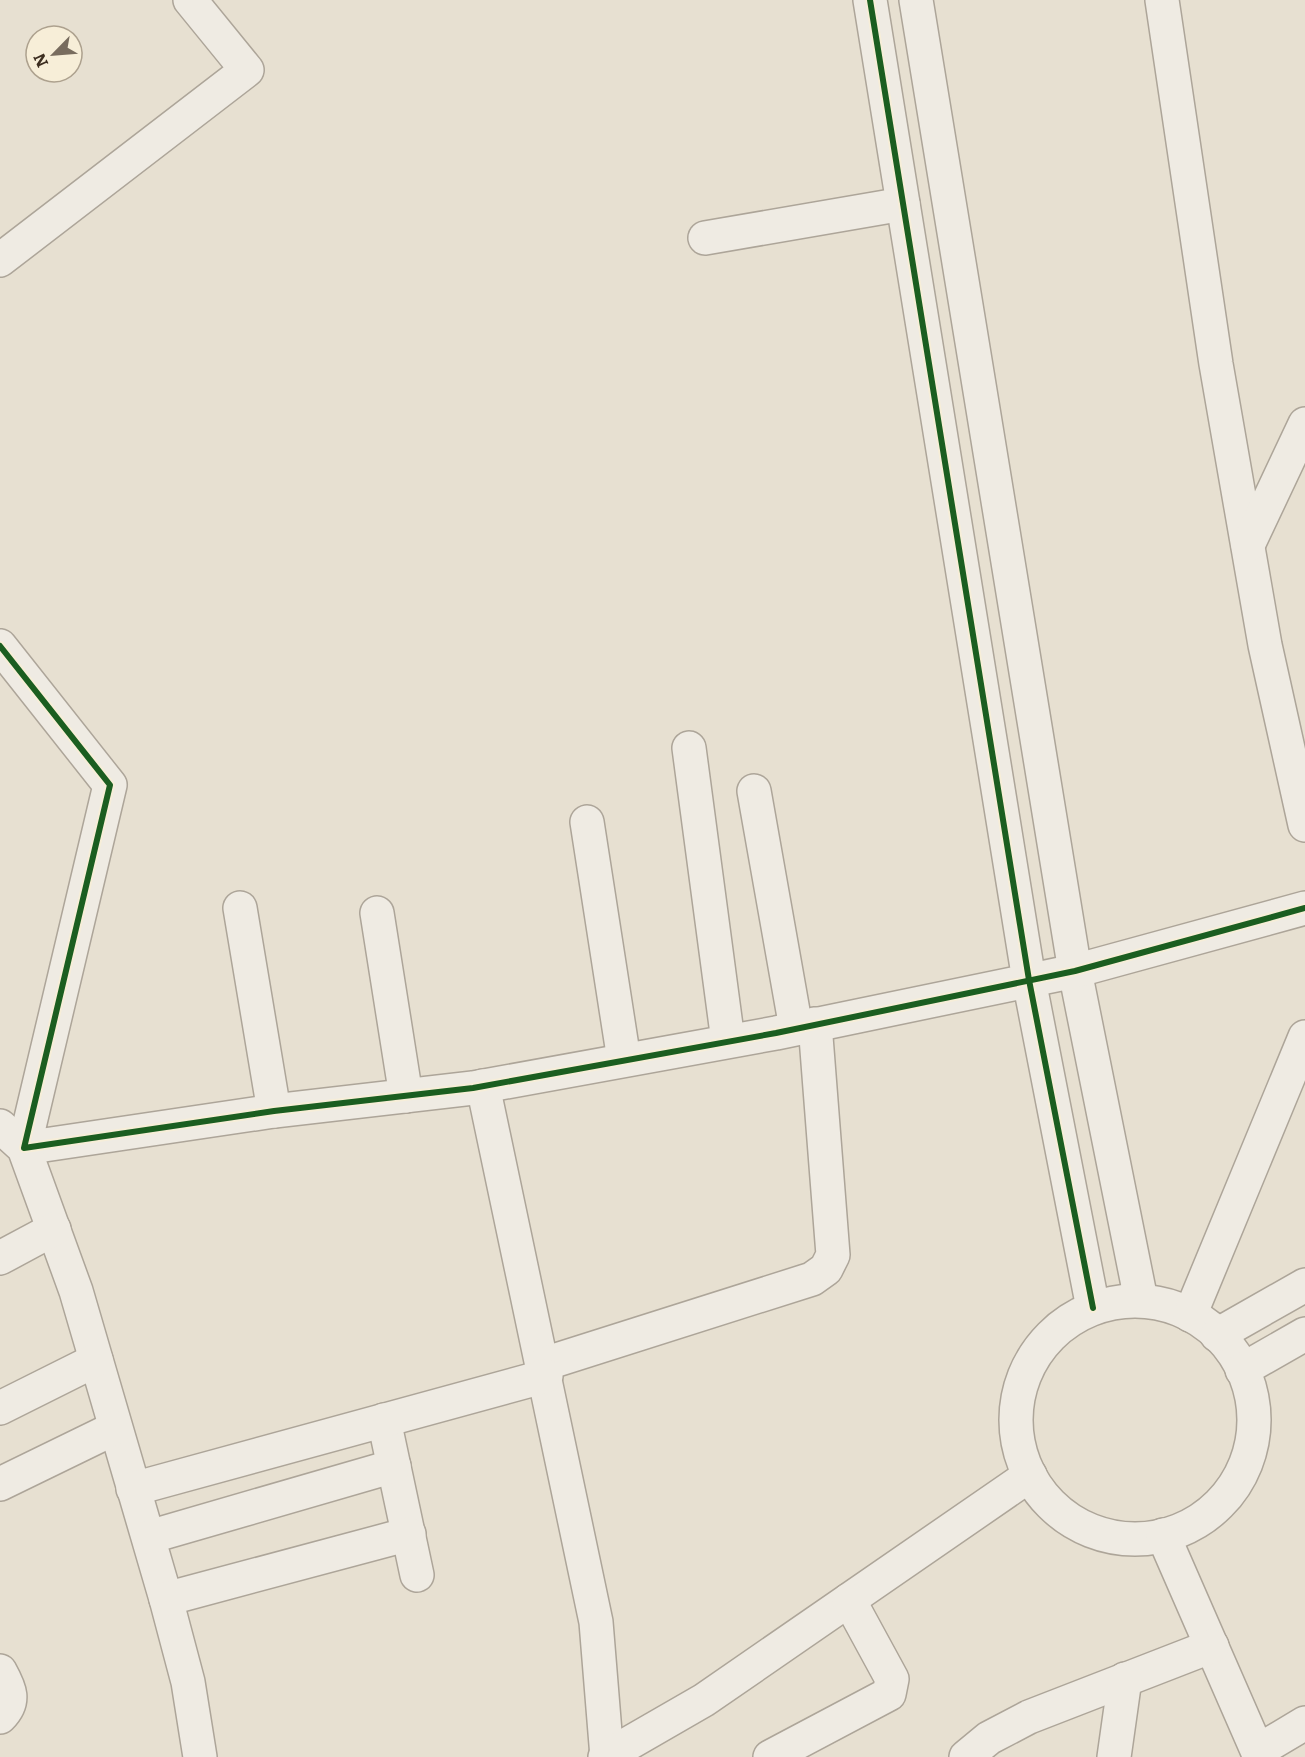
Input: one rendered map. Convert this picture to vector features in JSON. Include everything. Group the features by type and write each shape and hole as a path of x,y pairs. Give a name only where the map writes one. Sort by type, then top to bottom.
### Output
{"street":[{"path":"0,260 247,70 190,0"},
{"path":"870,0 1029,980 1093,1308"},
{"path":"916,0 1075,971 1141,1300"},
{"path":"1162,0 1216,364 1265,645 1305,825"},
{"path":"705,238 903,204"},
{"path":"1248,545 1305,424"},
{"path":"0,646 110,785 12,1137 54,1229 76,1291 166,1599 188,1682 200,1757"},
{"path":"688,748 728,1041"},
{"path":"133,1489 384,1420 545,1370 812,1279 826,1269 833,1255 806,1026 754,791"},
{"path":"586,822 624,1060"},
{"path":"240,908 274,1111"},
{"path":"12,1137 274,1111 483,1086 806,1026 1075,971 1305,908"},
{"path":"377,913 406,1096"},
{"path":"1190,1315 1305,1036"},
{"path":"483,1086 545,1370 596,1622 606,1757 704,1700 1030,1475"},
{"path":"0,1258 54,1229"},
{"path":"1217,1335 1305,1285"},
{"path":"1141,1300 1178,1308 1211,1328 1238,1359 1252,1396 1253,1437 1241,1476 1216,1508 1182,1530 1143,1540 1102,1536 1066,1518 1037,1489 1020,1455 1015,1416 1022,1379 1040,1345 1068,1319 1093,1308 1103,1304 1141,1300"},
{"path":"1242,1370 1305,1334"},
{"path":"0,1408 96,1360"},
{"path":"384,1420 417,1575"},
{"path":"0,1484 116,1428"},
{"path":"149,1537 394,1466"},
{"path":"166,1599 409,1534"},
{"path":"1163,1535 1259,1754 1305,1724"},
{"path":"770,1757 889,1694 892,1678 849,1600"},
{"path":"966,1757 989,1738 1029,1717 1212,1646"},
{"path":"0,1671 11,1692 10,1704 0,1717"},
{"path":"1114,1757 1125,1679"}],"cycle path":[{"path":"870,0 1029,980 1093,1308"},
{"path":"0,646 110,785 24,1148 274,1111 473,1088 776,1033 1075,971 1305,908"}]}
